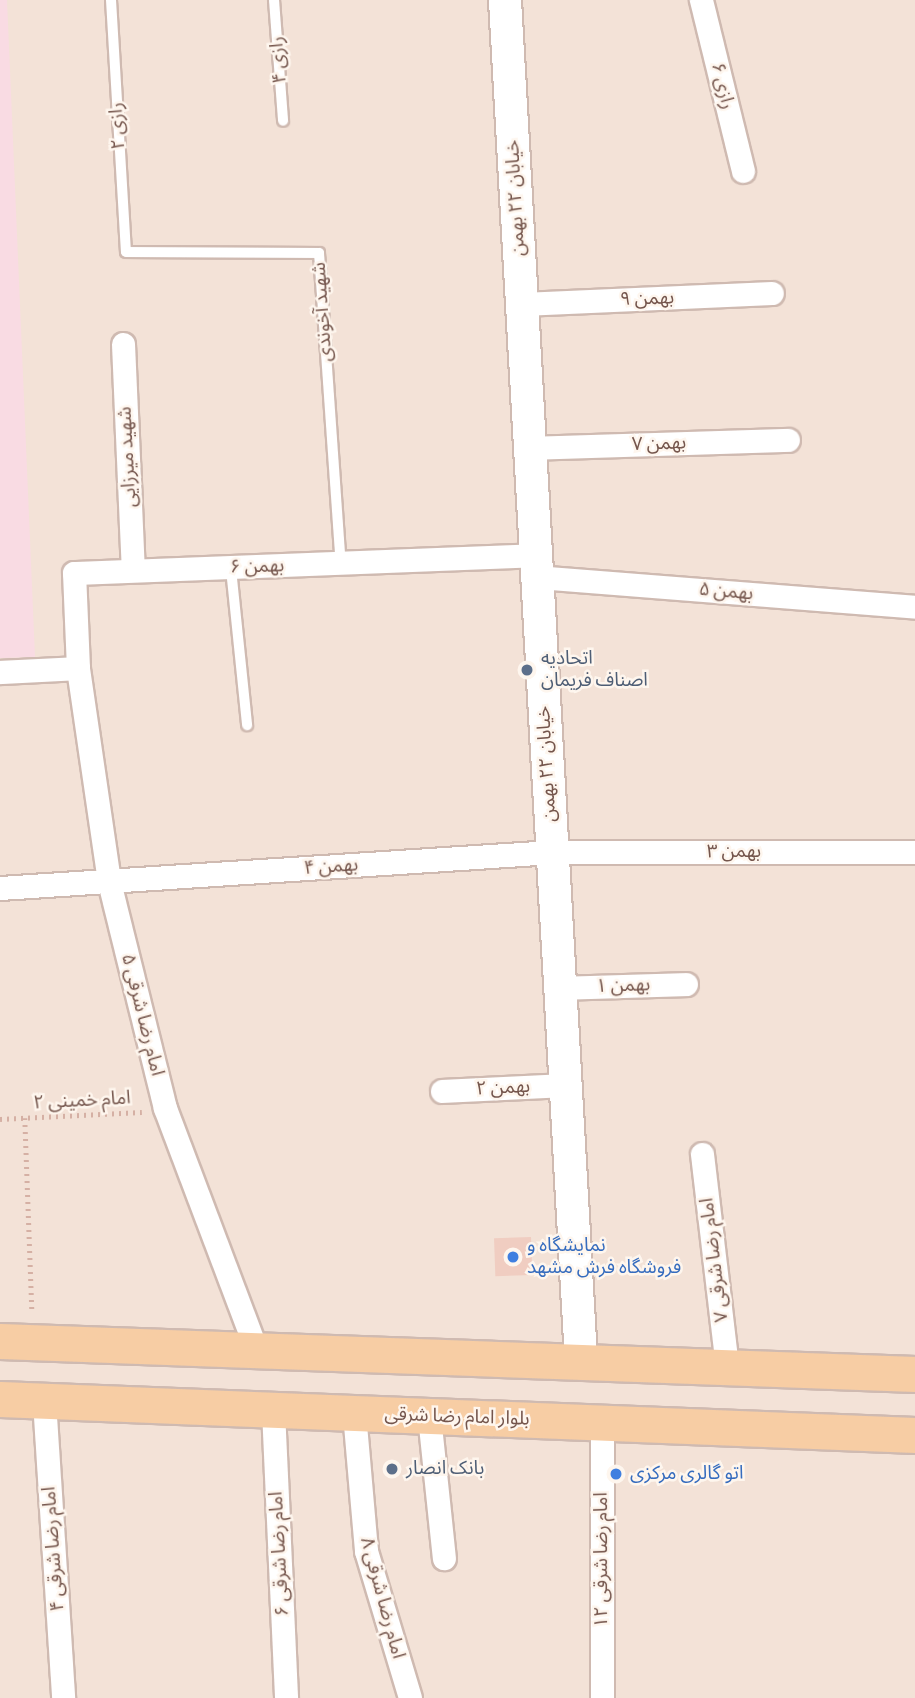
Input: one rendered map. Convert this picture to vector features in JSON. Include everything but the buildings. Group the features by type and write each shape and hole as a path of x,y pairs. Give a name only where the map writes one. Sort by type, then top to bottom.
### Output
{"main road":[{"path":"16,1342 581,1360 915,1374"},
{"name":"بلوار امام رضا شرقی","path":"0,1399 915,1435"}],"street":[{"name":"خیابان ۲۲ بهمن","path":"505,0 581,1360"},
{"name":"رازی ۶","path":"701,0 743,171"},
{"name":"بهمن ۹","path":"522,304 772,293"},
{"name":"شهید میرزایی","path":"123,344 134,569"},
{"name":"بهمن ۷","path":"530,448 788,440"},
{"name":"بهمن ۶","path":"78,668 74,573 341,564 536,566"},
{"name":"بهمن ۵","path":"536,566 915,607"},
{"path":"0,672 78,668"},
{"name":"امام رضا شرقی ۵","path":"78,668 109,881 165,1108 256,1349"},
{"name":"بهمن ۳","path":"552,852 915,852"},
{"name":"بهمن ۴","path":"0,888 552,852"},
{"name":"بهمن ۱","path":"560,988 686,984"},
{"name":"بهمن ۲","path":"442,1091 565,1085"},
{"name":"امام رضا شرقی ۷","path":"702,1154 727,1366"},
{"name":"امام رضا شرقی ۴","path":"44,1401 64,1698"},
{"name":"امام رضا شرقی ۶","path":"273,1410 286,1698"},
{"name":"امام رضا شرقی ۸","path":"354,1413 366,1551 410,1698"},
{"path":"429,1416 444,1558"},
{"name":"امام رضا شرقی ۱۲","path":"602,1423 602,1698"}],"lane":[{"name":"رازی ۲","path":"111,0 126,253"},
{"name":"رازی ۴","path":"274,0 283,121"},
{"name":"شهید آخوندی","path":"126,253 319,253 341,564"},
{"path":"231,569 247,725"}],"path":[{"name":"امام خمینی ۲","path":"0,1119 149,1112 165,1108"},
{"path":"16,1342 24,1118"}],"shaded area":[{"path":"0,0 915,0 915,1698 0,1698"},
{"path":"0,0 7,0 35,657 0,658"}],"place":[{"name":"اتحادیه اصناف فریمان","path":"527,670"},
{"name":"نمایشگاه و فروشگاه فرش مشهد","path":"513,1257"},
{"name":"بانک انصار","path":"392,1469"},
{"name":"اتو گالری مرکزی","path":"616,1474"}]}
